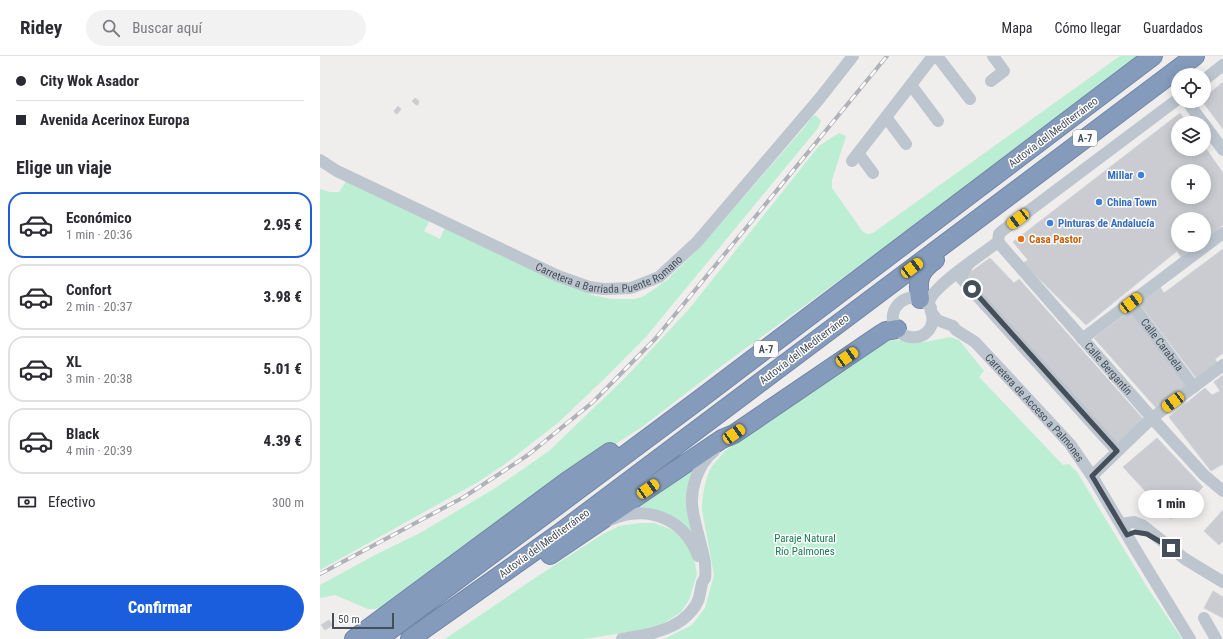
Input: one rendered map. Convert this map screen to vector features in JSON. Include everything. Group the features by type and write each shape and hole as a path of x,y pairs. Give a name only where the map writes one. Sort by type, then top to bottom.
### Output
{"highway":[{"name":"Autovía del Mediterráneo","path":"378,639 700,399 1153,56"},
{"name":"Autovía del Mediterráneo","path":"410,639 558,535 1195,56"},
{"path":"928,307 919,283 920,275 926,266 972,232 975,221"},
{"path":"424,639 722,439 734,434 881,334 886,331 896,329"},
{"path":"354,639 566,482 680,406 700,399"}],"street":[{"name":"Carretera a Barriada Puente Romano","path":"320,160 337,171 558,276 589,287 604,289 632,288 659,276 697,242 820,98 853,56"},
{"path":"873,172 855,157 933,56"},
{"path":"937,56 970,98"},
{"path":"991,81 1004,71 993,56"},
{"path":"1211,74 1223,65"},
{"path":"911,85 938,121"},
{"path":"928,307 930,299 939,288 998,242 999,234 1006,228 1171,104"},
{"path":"886,116 906,143"},
{"path":"1211,134 1223,150"},
{"path":"1082,339 1223,233"},
{"name":"Calle Bergantín","path":"998,242 1152,418 1204,475 1223,491"},
{"path":"968,264 961,278 1117,451"},
{"path":"920,336 928,331 933,318 928,307 911,298 906,299 895,308 893,317 896,329 906,336 920,336 934,332 956,330"},
{"name":"Calle Carabela","path":"1131,303 1194,387"},
{"name":"Carretera de Acceso a Palmones","path":"928,307 937,320 953,326 956,330 975,342 1070,444 1092,476 1190,639"},
{"path":"1092,476 1152,418 1223,365"},
{"path":"622,639 656,632 671,627 679,622 694,607 705,578 705,563 693,511 693,489 699,468 708,456 734,434"},
{"path":"562,547 613,519 627,515 651,514 665,518 677,525 691,541 698,555 703,581"},
{"path":"1124,529 1147,534 1223,582"},
{"path":"1204,618 1216,639"}],"green space":[{"path":"1120,56 1138,56 881,250 724,364 642,427 384,606 376,609 368,609 335,595 320,598 320,585 375,555 420,533 497,487 549,451 626,377 689,309 819,146 839,133 846,136 832,180 832,188 863,232 868,234 873,233"},
{"path":"815,115 821,120 818,128 645,338 559,422 505,464 478,482 320,570 320,189 330,192 339,192 347,180 430,220 424,231 440,239 445,227 580,288 592,295 611,299 635,299 644,296 667,280 703,244"},
{"name":"Paraje Natural Río Palmones","path":"950,337 959,340 984,371 979,377 1063,465 1069,464 1077,472 1147,587 1182,639 664,639 692,625 705,608 714,575 702,510 703,493 707,476 712,466 725,451 880,345 893,340 925,342"},
{"path":"699,461 695,537 630,510"},
{"path":"639,523 654,523 670,529 682,537 693,554 697,574 689,600 681,612 662,624 636,631 584,639 445,639 603,534 619,526"}],"building":[{"path":"1223,82 1223,129 1207,108 1211,108 1211,92"},
{"path":"415,98 419,101 418,105 412,101"},
{"path":"398,106 401,109 396,114 394,111"},
{"path":"1171,120 1171,156 1211,156 1223,173 1223,225 1211,234 1211,212 1171,212 1171,252 1176,252 1086,325 1023,263 1028,260 1013,242"},
{"path":"1223,249 1223,353 1215,359 1218,364 1197,379 1139,303 1160,287 1164,293"},
{"path":"1178,252 1188,252 1181,257"},
{"path":"990,258 1014,283 1019,279 1144,420 1116,446 969,281 969,273"},
{"path":"1131,310 1188,386 1158,410 1094,338"},
{"path":"1223,375 1223,464 1211,471 1169,417 1205,388 1212,395 1220,391 1214,382"},
{"path":"1157,438 1203,487 1171,519 1123,467"},
{"path":"1223,510 1223,541 1219,545 1204,531"},
{"path":"1213,591 1223,597 1223,618 1204,608"},
{"path":"329,620 333,625 325,630 321,625"}],"railway":[{"path":"320,574 464,497 528,455 593,402 655,339 887,56"}],"place":[{"name":"Millar","path":"1141,175"},
{"name":"China Town","path":"1099,202"},
{"name":"Pinturas de Andalucía","path":"1050,223"},
{"name":"Casa Pastor","path":"1021,239"}],"route":[{"path":"972,289 1117,451 1092,476 1127,535 1135,532 1141,532 1171,548"}]}
